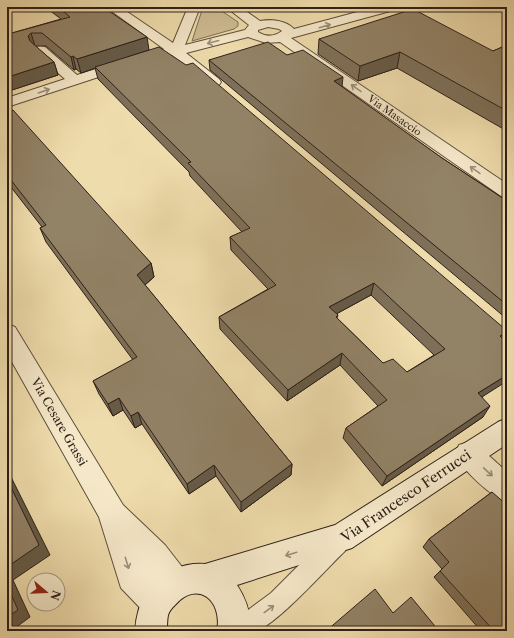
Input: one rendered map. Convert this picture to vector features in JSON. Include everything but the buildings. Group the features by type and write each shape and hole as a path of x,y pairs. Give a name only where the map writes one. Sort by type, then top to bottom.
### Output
{"street":[{"path":"112,7 180,54 226,93"},
{"path":"180,54 184,35 194,7"},
{"path":"232,7 254,28 255,37 265,40"},
{"path":"284,33 390,7"},
{"path":"156,54 180,54 200,58 265,40 337,9"},
{"path":"180,54 187,49 274,23 284,33"},
{"name":"Via Masaccio","path":"284,33 507,192"},
{"path":"40,50 75,80"},
{"path":"7,103 134,61"},
{"name":"Via Cesare Grassi","path":"7,333 112,512 132,577 156,615"},
{"name":"Via Francesco Ferrucci","path":"342,538 468,454 507,430"},
{"path":"468,454 507,490"},
{"path":"156,615 192,578 206,579 342,538"},
{"name":"Via Francesco Ferrucci","path":"206,579 219,586 228,597 233,610 234,629"}],"lane":[{"name":"Via Francesco Ferrucci","path":"234,629 254,620 279,601 342,538"}],"shaded area":[{"path":"203,7 216,7 238,22 238,26 234,29 192,41"}]}
